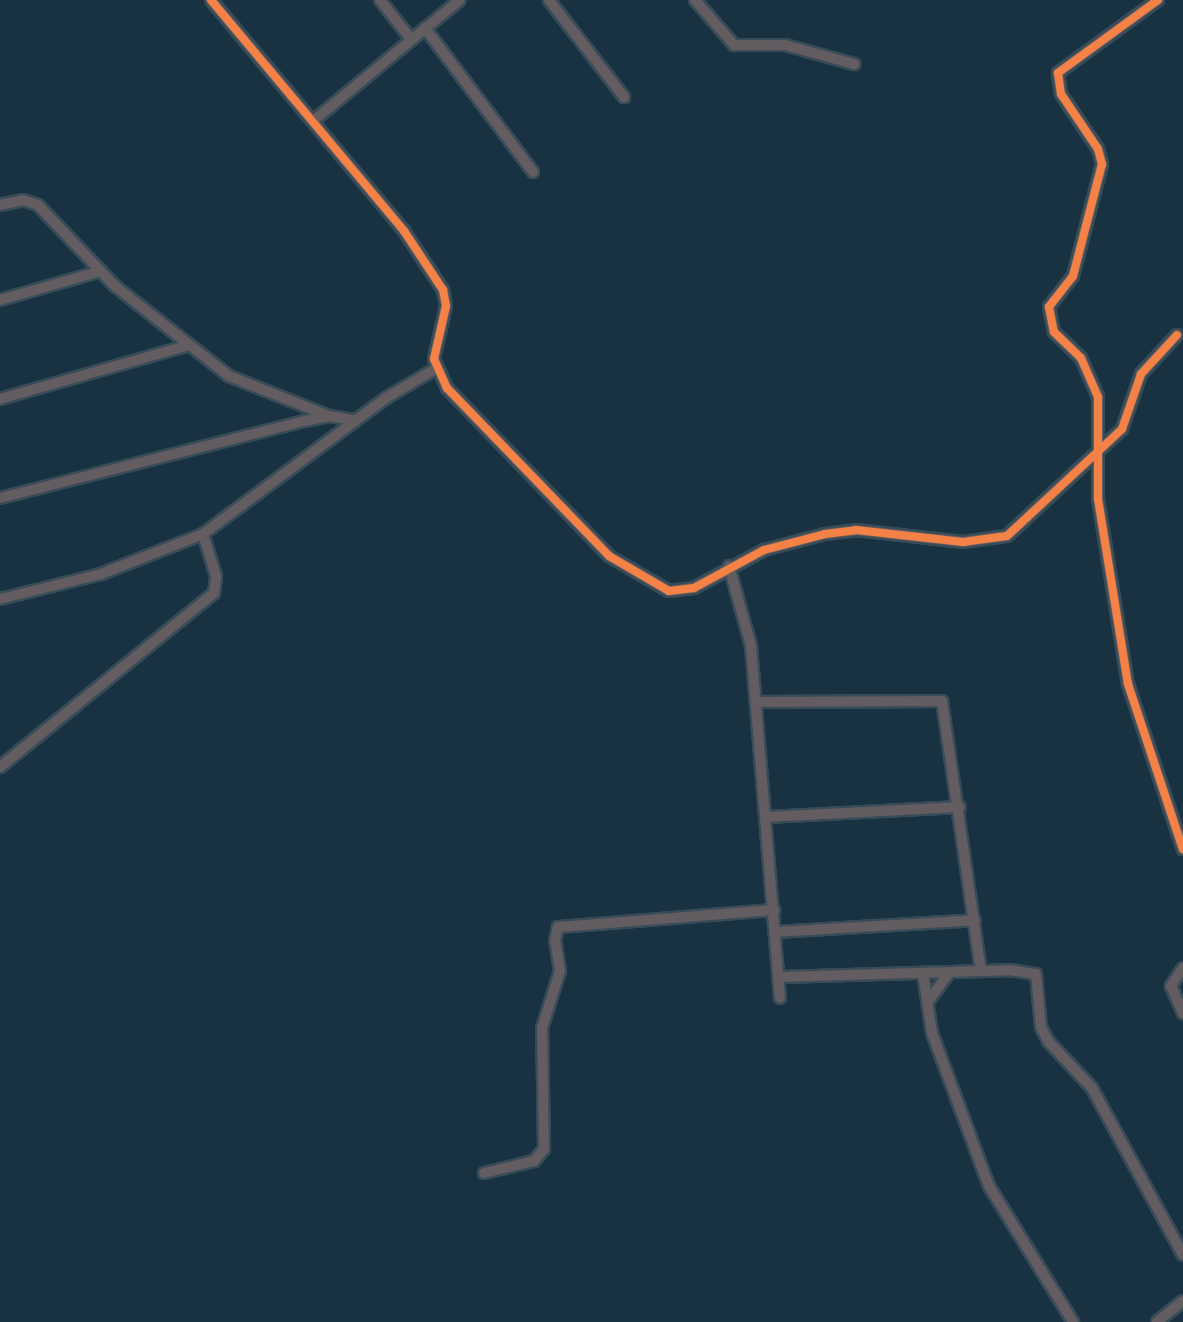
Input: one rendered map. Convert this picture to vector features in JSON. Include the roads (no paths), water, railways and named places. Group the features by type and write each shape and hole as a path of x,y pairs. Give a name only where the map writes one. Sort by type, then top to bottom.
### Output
{"street":[{"path":"0,599 101,574 203,534 355,420 435,369 446,306 443,290 404,231 211,0"},
{"path":"380,0 411,39"},
{"path":"313,121 460,0"},
{"path":"549,0 624,97"},
{"path":"695,0 734,45 785,45 854,64"},
{"path":"1158,0 1065,64 1056,82 1102,164 1073,276 1049,307 1054,332 1081,358 1098,397 1098,499 1128,684 1183,849"},
{"path":"425,28 533,172"},
{"path":"0,205 23,200 38,205 101,271 189,345 248,387 329,416 355,420"},
{"path":"0,300 101,271"},
{"path":"435,369 536,484 609,556 653,583 679,593 764,550 856,530 912,539 991,542 1037,512 1122,429 1141,374 1177,335"},
{"path":"0,399 189,345"},
{"path":"0,498 329,416"},
{"path":"0,767 214,593 216,576 203,534"},
{"path":"729,566 751,646 780,998"},
{"path":"757,702 942,701 960,807 981,971"},
{"path":"767,817 960,807"},
{"path":"484,1173 534,1161 544,1149 542,1028 560,971 555,941 558,927 774,910"},
{"path":"775,932 975,920"},
{"path":"1183,968 1171,986 1183,1013"},
{"path":"779,977 981,971 1036,974 1041,1027 1048,1041 1092,1088 1183,1255"},
{"path":"930,999 949,973"},
{"path":"923,974 930,999 932,1033 989,1186 1073,1322"},
{"path":"1157,1322 1183,1301"}]}
